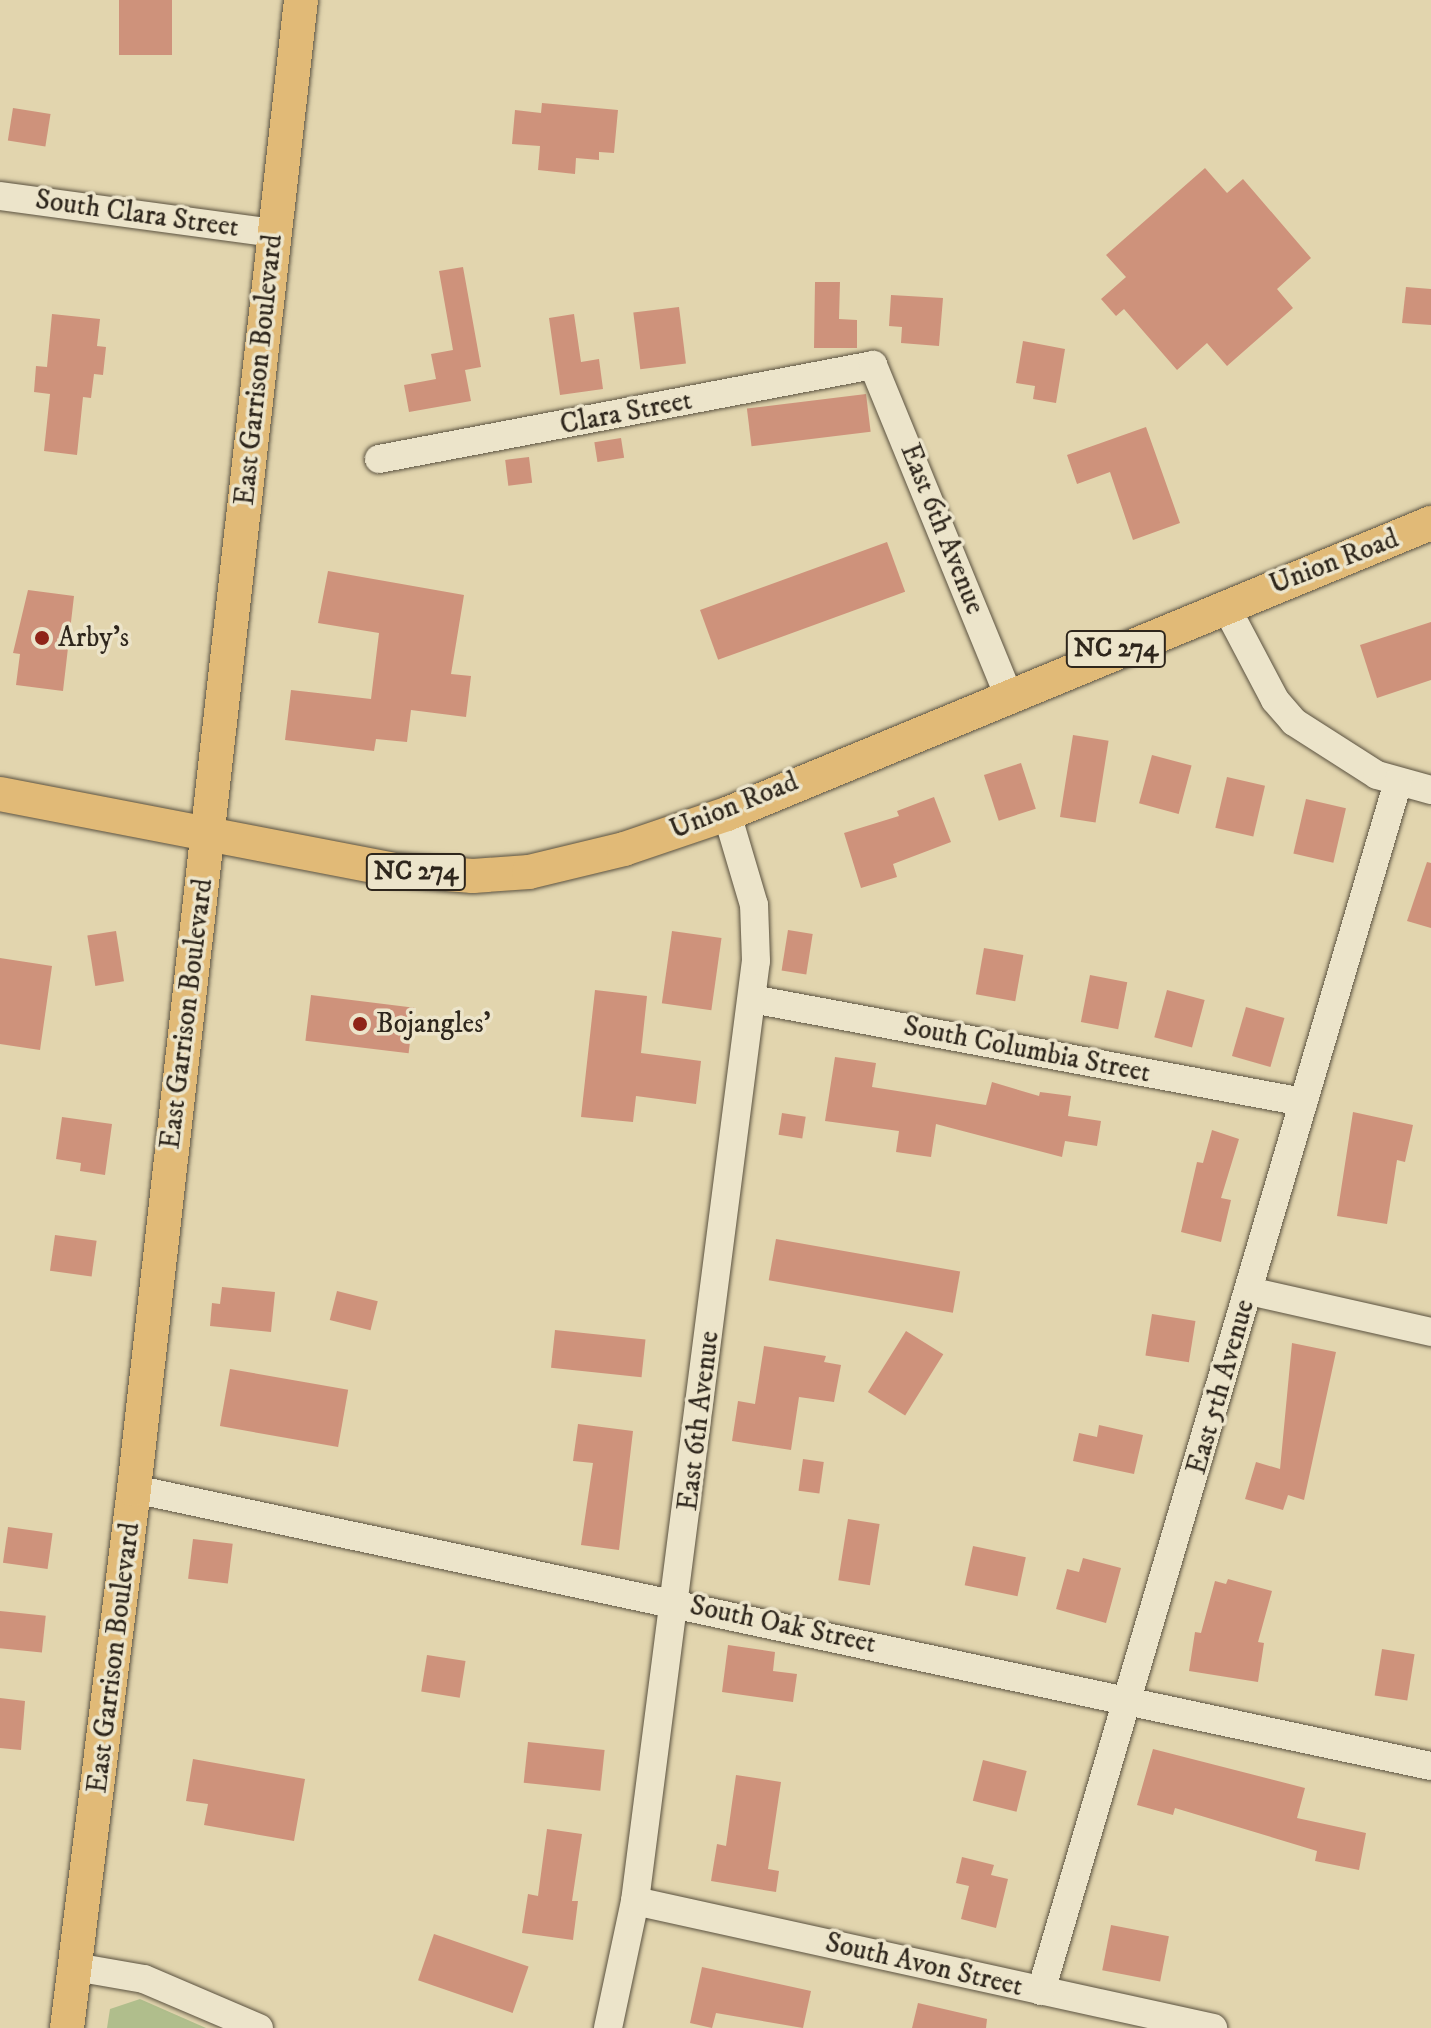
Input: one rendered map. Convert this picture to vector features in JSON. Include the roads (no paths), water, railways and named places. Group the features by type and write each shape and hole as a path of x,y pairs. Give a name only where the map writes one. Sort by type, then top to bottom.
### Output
{"main road":[{"name":"East Garrison Boulevard","path":"67,2028 134,1489 301,0"},
{"name":"Union Road","path":"0,794 208,837 396,870 473,876 529,872 593,858 727,814 1008,694 1431,523"}],"street":[{"name":"South Clara Street","path":"0,196 274,233"},
{"name":"Clara Street","path":"379,459 873,365"},
{"name":"East 6th Avenue","path":"873,365 1008,694"},
{"path":"1225,605 1275,700 1294,722 1346,760 1398,782 1431,790"},
{"name":"East 5th Avenue","path":"1041,1991 1130,1702 1398,782"},
{"name":"East 6th Avenue","path":"608,2028 635,1901 752,999 754,905 727,814"},
{"name":"South Columbia Street","path":"752,999 1303,1102"},
{"path":"1249,1291 1431,1332"},
{"name":"South Oak Street","path":"134,1489 676,1601 1431,1766"},
{"name":"South Avon Street","path":"635,1901 1213,2028"},
{"path":"75,1967 144,1979 259,2028"}],"place":[{"name":"Arby's","path":"42,638"},
{"name":"Bojangles'","path":"360,1024"}]}
